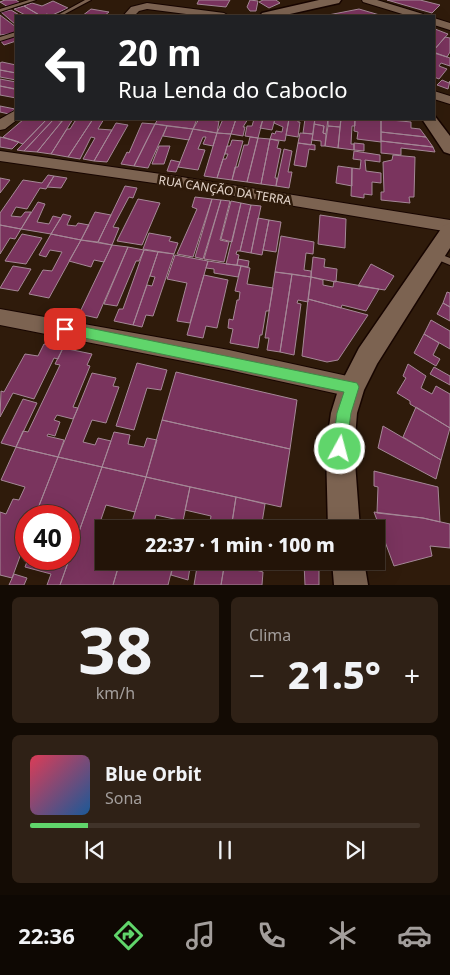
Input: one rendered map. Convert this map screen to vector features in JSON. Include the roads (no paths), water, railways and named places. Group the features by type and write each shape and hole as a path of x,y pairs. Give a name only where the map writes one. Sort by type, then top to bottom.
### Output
{"street":[{"path":"270,15 335,0"},
{"path":"367,0 416,15"},
{"path":"132,12 147,6 216,15"},
{"path":"435,21 450,27"},
{"path":"435,95 450,100"},
{"path":"0,126 15,115"},
{"path":"431,120 450,148"},
{"name":"RUA CANÇÃO DA TERRA","path":"0,156 175,181 450,226"},
{"path":"344,520 340,449 344,413 352,387 368,356 442,259 450,231"},
{"path":"0,317 229,360 352,387"},
{"path":"349,570 350,585"}],"lane":[{"path":"0,10 34,0"},
{"path":"60,15 89,0"},
{"path":"0,4 6,9"},
{"path":"0,39 15,34"}]}
